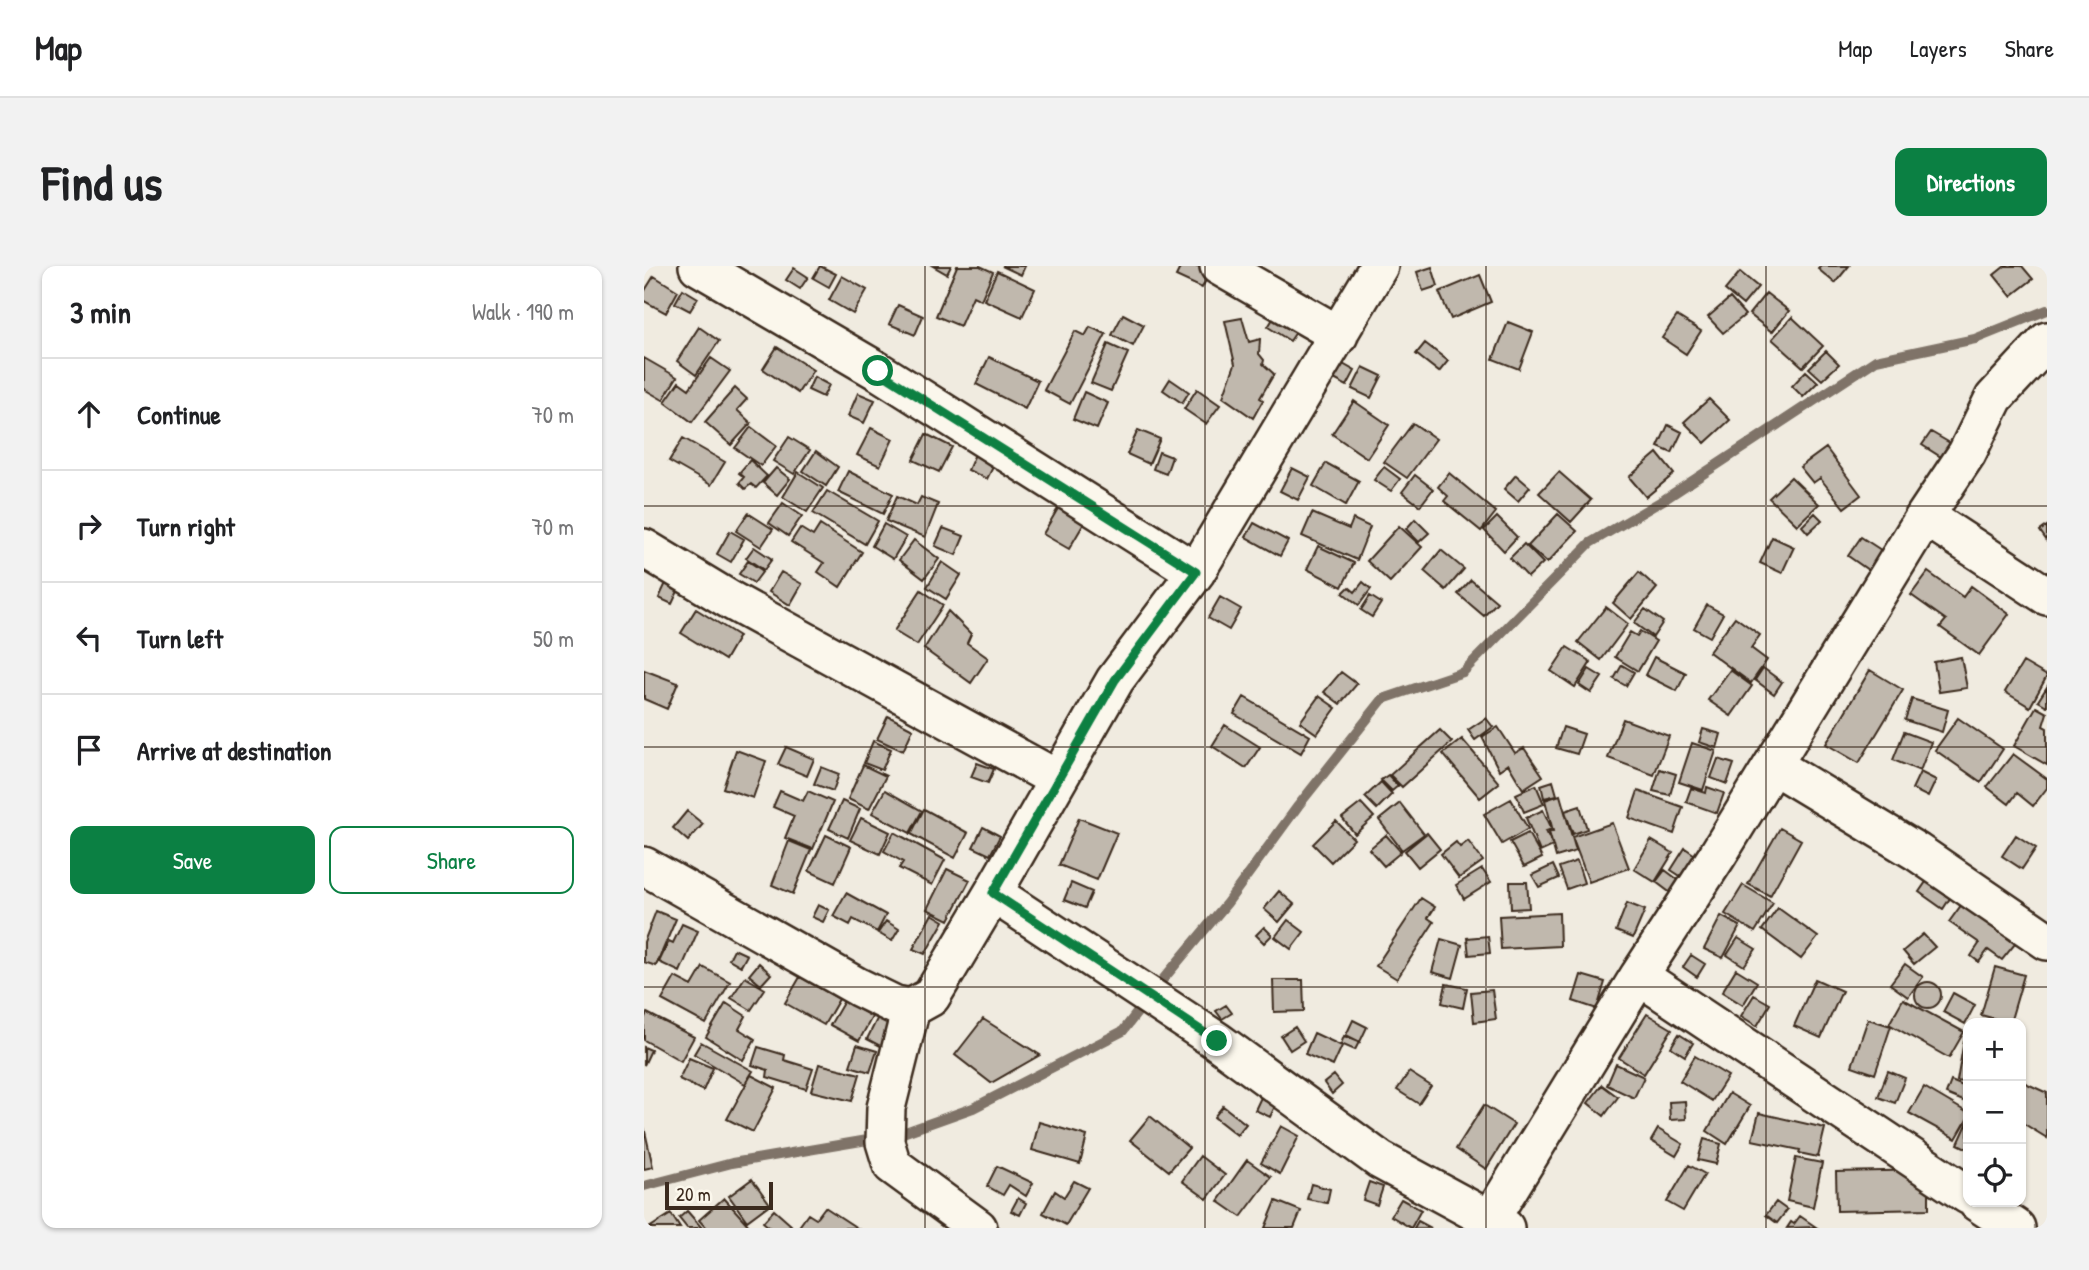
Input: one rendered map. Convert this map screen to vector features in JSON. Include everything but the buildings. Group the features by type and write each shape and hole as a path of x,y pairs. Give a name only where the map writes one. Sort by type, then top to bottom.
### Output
{"street":[{"path":"698,266 878,371 1196,572"},
{"path":"1219,266 1339,335"},
{"path":"644,866 858,987 895,1005 911,1007 931,997 1115,680 1196,572 1379,266"},
{"path":"993,893 1217,1041 1380,1160 1493,1225 1639,976 1773,765 1925,516 1967,453 1994,398 2047,341"},
{"path":"1925,516 2047,596"},
{"path":"644,548 730,600 1058,779"},
{"path":"1773,765 1917,852 2047,940"},
{"path":"1639,976 1963,1192"},
{"path":"911,1007 886,1108 885,1142 891,1165 978,1228"},
{"path":"1985,1207 2016,1228"}],"waterway":[{"path":"644,1186 732,1163 897,1135 973,1108 1123,1031 1227,903 1298,806 1383,699 1463,672 1590,543 1665,499 1876,360 1975,339 2047,310"}],"route":[{"path":"878,371 1196,572 1115,680 993,893 1217,1041"}]}
